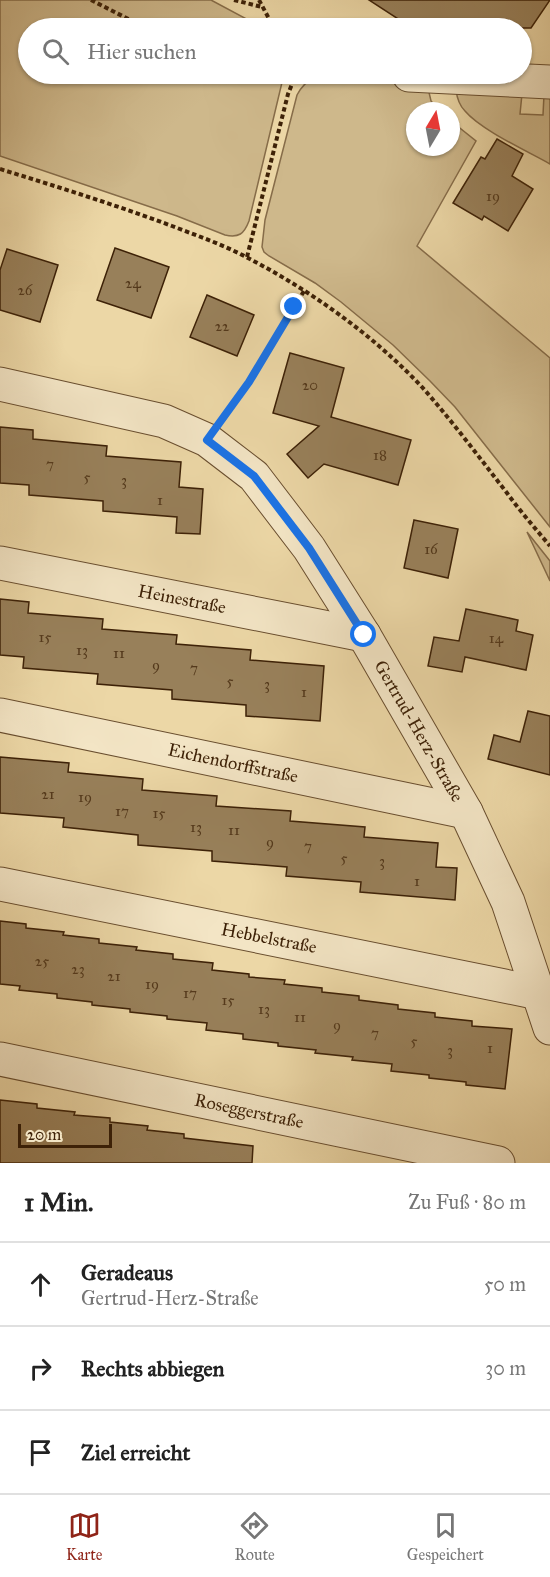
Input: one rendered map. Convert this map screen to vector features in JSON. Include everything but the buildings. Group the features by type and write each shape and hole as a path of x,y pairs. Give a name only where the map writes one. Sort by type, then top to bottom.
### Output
{"street":[{"path":"532,82 550,82"},
{"name":"Gertrud-Herz-Straße","path":"0,384 164,421 207,440 254,476 309,548 364,635 466,812 508,902 550,1028"},
{"name":"Heinestraße","path":"0,563 364,635"},
{"name":"Eichendorffstraße","path":"0,715 466,812"},
{"name":"Hebbelstraße","path":"0,884 539,993"},
{"name":"Roseggerstraße","path":"0,1059 498,1163"}],"path":[{"path":"91,0 126,18"},
{"path":"234,0 263,7"},
{"path":"259,0 269,18"},
{"path":"247,257 292,84"},
{"path":"0,169 118,206 210,241 247,257 304,291 359,329 421,386 550,546"},
{"path":"207,440 249,382 304,291"}],"shaded area":[{"path":"0,0 211,0 245,18 18,18 18,84 282,84 249,221 243,232 234,236 225,235 177,216 0,156"},
{"path":"305,84 418,84 428,88 432,102 406,102 406,156 460,156 460,128 476,141 417,246 550,358 550,527 455,407 393,345 315,283 264,252 262,247 265,220 297,95"},
{"path":"456,90 522,94 520,114 543,115 544,95 550,96 550,164 493,133 472,118 458,99"},
{"path":"527,532 550,561 550,581"}],"route":[{"path":"294,307 249,382 207,440 254,476 309,548 364,635"}]}
